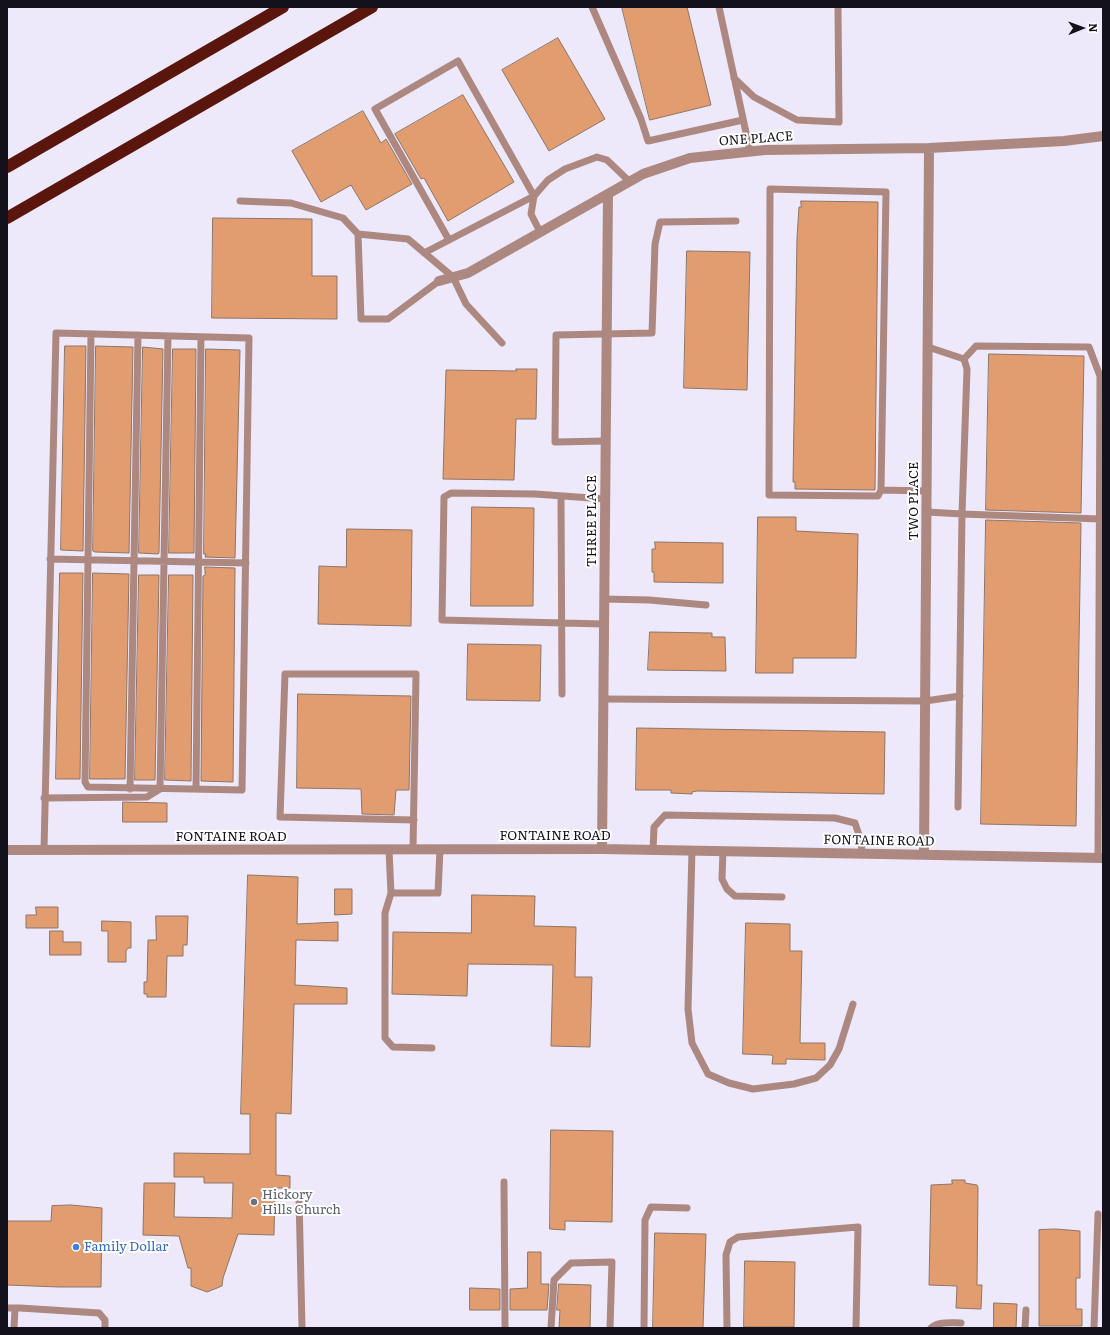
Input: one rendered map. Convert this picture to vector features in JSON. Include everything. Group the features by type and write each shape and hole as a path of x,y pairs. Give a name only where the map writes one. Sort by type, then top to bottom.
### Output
{"highway":[{"path":"7,167 283,7"},
{"path":"7,218 372,7"}],"street":[{"name":"ONE PLACE","path":"439,280 468,273 643,174 690,158 750,151 929,148 1064,141 1103,136"},
{"name":"TWO PLACE","path":"924,854 929,148"},
{"name":"THREE PLACE","path":"602,849 608,194"},
{"name":"FONTAINE ROAD","path":"7,850 602,849 1100,858"}],"lane":[{"path":"592,7 648,141 743,120"},
{"path":"719,7 750,151"},
{"path":"734,78 754,97 797,120 839,122 838,7"},
{"path":"448,240 375,109 458,62 534,196 531,214 540,232"},
{"path":"424,253 534,196 548,180 565,169 597,157 607,160 630,182"},
{"path":"770,189 886,192 881,490 878,496 769,495 770,189"},
{"path":"240,201 291,203 343,218 358,234 361,319 388,319 439,280"},
{"path":"605,441 555,442 556,335 652,333 655,244 660,222 736,220"},
{"path":"358,234 408,239 453,277 466,304 502,343"},
{"path":"44,850 44,798 56,333 249,338 242,790 88,788 85,782 91,334"},
{"path":"130,789 138,335"},
{"path":"160,789 168,336"},
{"path":"196,789 200,336"},
{"path":"964,359 976,346 1089,347 1100,376 1100,858"},
{"path":"928,347 964,359"},
{"path":"958,807 962,514 967,369 964,359"},
{"path":"881,490 927,492"},
{"path":"604,624 442,620 444,497 451,493 561,496 605,499"},
{"path":"561,496 563,622 562,694"},
{"path":"927,512 1100,519"},
{"path":"50,559 246,563"},
{"path":"604,599 649,600 706,605"},
{"path":"413,849 414,820 416,674 285,674 280,817 414,820"},
{"path":"603,699 925,700 960,696"},
{"path":"44,798 147,797 160,789"},
{"path":"654,850 654,827 665,815 835,818 855,823 861,841 862,853"},
{"path":"391,893 438,893 440,849"},
{"path":"389,850 391,893 385,913 385,1038 393,1047 432,1048"},
{"path":"692,850 688,1009 692,1043 708,1074 729,1083 753,1089 794,1084 816,1078 830,1065 839,1049 852,1004"},
{"path":"723,851 722,879 727,889 736,896 782,897"},
{"path":"504,1182 505,1328"},
{"path":"299,1197 302,1328"},
{"path":"644,1328 645,1220 651,1207 687,1208"},
{"path":"1094,1328 1098,1214"},
{"path":"727,1328 726,1255 730,1242 738,1237 858,1227 856,1328"},
{"path":"551,1328 554,1280 571,1262 612,1262 610,1328"},
{"path":"7,1308 98,1312 105,1320 105,1328"},
{"path":"14,1328 15,1308"},
{"path":"1026,1310 1026,1328"},
{"path":"931,1328 934,1325 944,1323 961,1323"}],"building":[{"path":"622,7 687,7 711,105 650,120"},
{"path":"558,38 605,119 549,151 502,70"},
{"path":"463,95 514,182 448,221 424,178 421,179 395,134"},
{"path":"363,111 381,143 386,139 412,184 366,210 351,185 321,202 292,151"},
{"path":"801,201 878,202 875,490 795,489 795,482 793,482 797,238 799,207 801,207"},
{"path":"213,218 312,219 312,276 337,276 337,319 212,318"},
{"path":"687,251 750,252 747,390 684,388"},
{"path":"65,346 86,346 83,551 61,550"},
{"path":"96,346 133,347 129,553 93,551"},
{"path":"143,347 163,349 158,554 139,553"},
{"path":"173,349 196,349 194,553 169,553"},
{"path":"206,349 240,350 235,558 205,557 206,554 204,554"},
{"path":"989,354 1084,356 1081,513 986,510"},
{"path":"516,369 537,369 536,419 516,419 514,480 443,479 446,370 516,371"},
{"path":"472,507 534,508 533,606 471,606"},
{"path":"758,517 796,517 796,531 858,534 856,658 793,658 793,673 756,673"},
{"path":"986,520 1081,523 1076,826 981,824"},
{"path":"347,529 412,530 411,626 318,624 319,566 346,567"},
{"path":"655,542 723,543 723,583 654,582 654,572 652,572 652,549 655,549"},
{"path":"205,567 235,568 233,782 201,781 203,576 205,575"},
{"path":"60,573 83,573 80,779 56,779"},
{"path":"93,573 129,574 125,779 90,779"},
{"path":"139,575 159,575 155,780 135,780"},
{"path":"169,575 193,575 191,781 165,780"},
{"path":"650,632 712,633 712,637 725,637 726,671 648,670"},
{"path":"468,644 541,645 540,701 467,700"},
{"path":"298,694 411,696 409,790 396,790 394,815 362,814 361,789 297,788"},
{"path":"637,728 885,732 884,794 697,791 692,792 692,794 671,793 671,790 636,790"},
{"path":"123,802 167,803 167,822 123,822"},
{"path":"248,875 298,877 297,924 338,922 338,941 296,940 295,985 347,988 347,1004 294,1004 291,1114 276,1113 276,1175 290,1176 290,1188 275,1188 274,1235 238,1234 223,1278 222,1286 207,1292 191,1286 191,1268 188,1268 179,1236 143,1235 144,1183 175,1183 174,1217 232,1218 233,1183 204,1183 204,1177 174,1177 174,1153 250,1154 250,1114 241,1114"},
{"path":"335,889 352,889 352,914 335,915"},
{"path":"472,895 535,896 534,926 576,927 575,977 592,977 590,1047 551,1046 553,965 468,964 467,996 392,994 393,932 471,933"},
{"path":"36,907 58,907 58,928 26,928 26,915 36,915"},
{"path":"156,916 188,916 187,945 183,945 183,956 167,956 166,997 147,997 147,994 144,994 144,982 147,982 148,940 156,940"},
{"path":"102,921 131,922 131,948 128,948 126,951 126,962 108,962 108,931 102,931"},
{"path":"746,923 790,924 790,951 802,951 800,1043 825,1043 825,1060 786,1059 786,1064 772,1064 773,1056 771,1055 743,1054"},
{"path":"50,931 63,931 63,942 81,942 81,955 50,955"},
{"path":"551,1130 613,1131 612,1222 565,1221 565,1230 550,1229"},
{"path":"952,1180 965,1180 965,1183 977,1185 978,1187 977,1285 982,1285 981,1309 956,1308 957,1286 929,1285 931,1185 952,1184"},
{"path":"71,1205 102,1208 101,1287 7,1285 7,1221 51,1221 52,1206"},
{"path":"1056,1229 1080,1231 1080,1278 1076,1278 1076,1309 1082,1309 1082,1326 1039,1326 1039,1230"},
{"path":"655,1233 706,1234 703,1328 653,1328"},
{"path":"528,1252 541,1252 541,1284 549,1284 547,1310 510,1310 510,1289 527,1288"},
{"path":"745,1261 795,1262 794,1327 744,1327"},
{"path":"559,1284 591,1285 590,1328 559,1328 560,1310 557,1310"},
{"path":"470,1288 500,1289 500,1310 470,1310"},
{"path":"994,1303 1017,1304 1016,1328 994,1328"}],"place":[{"name":"Hickory Hills Church","path":"254,1202"},
{"name":"Family Dollar","path":"76,1247"}]}
